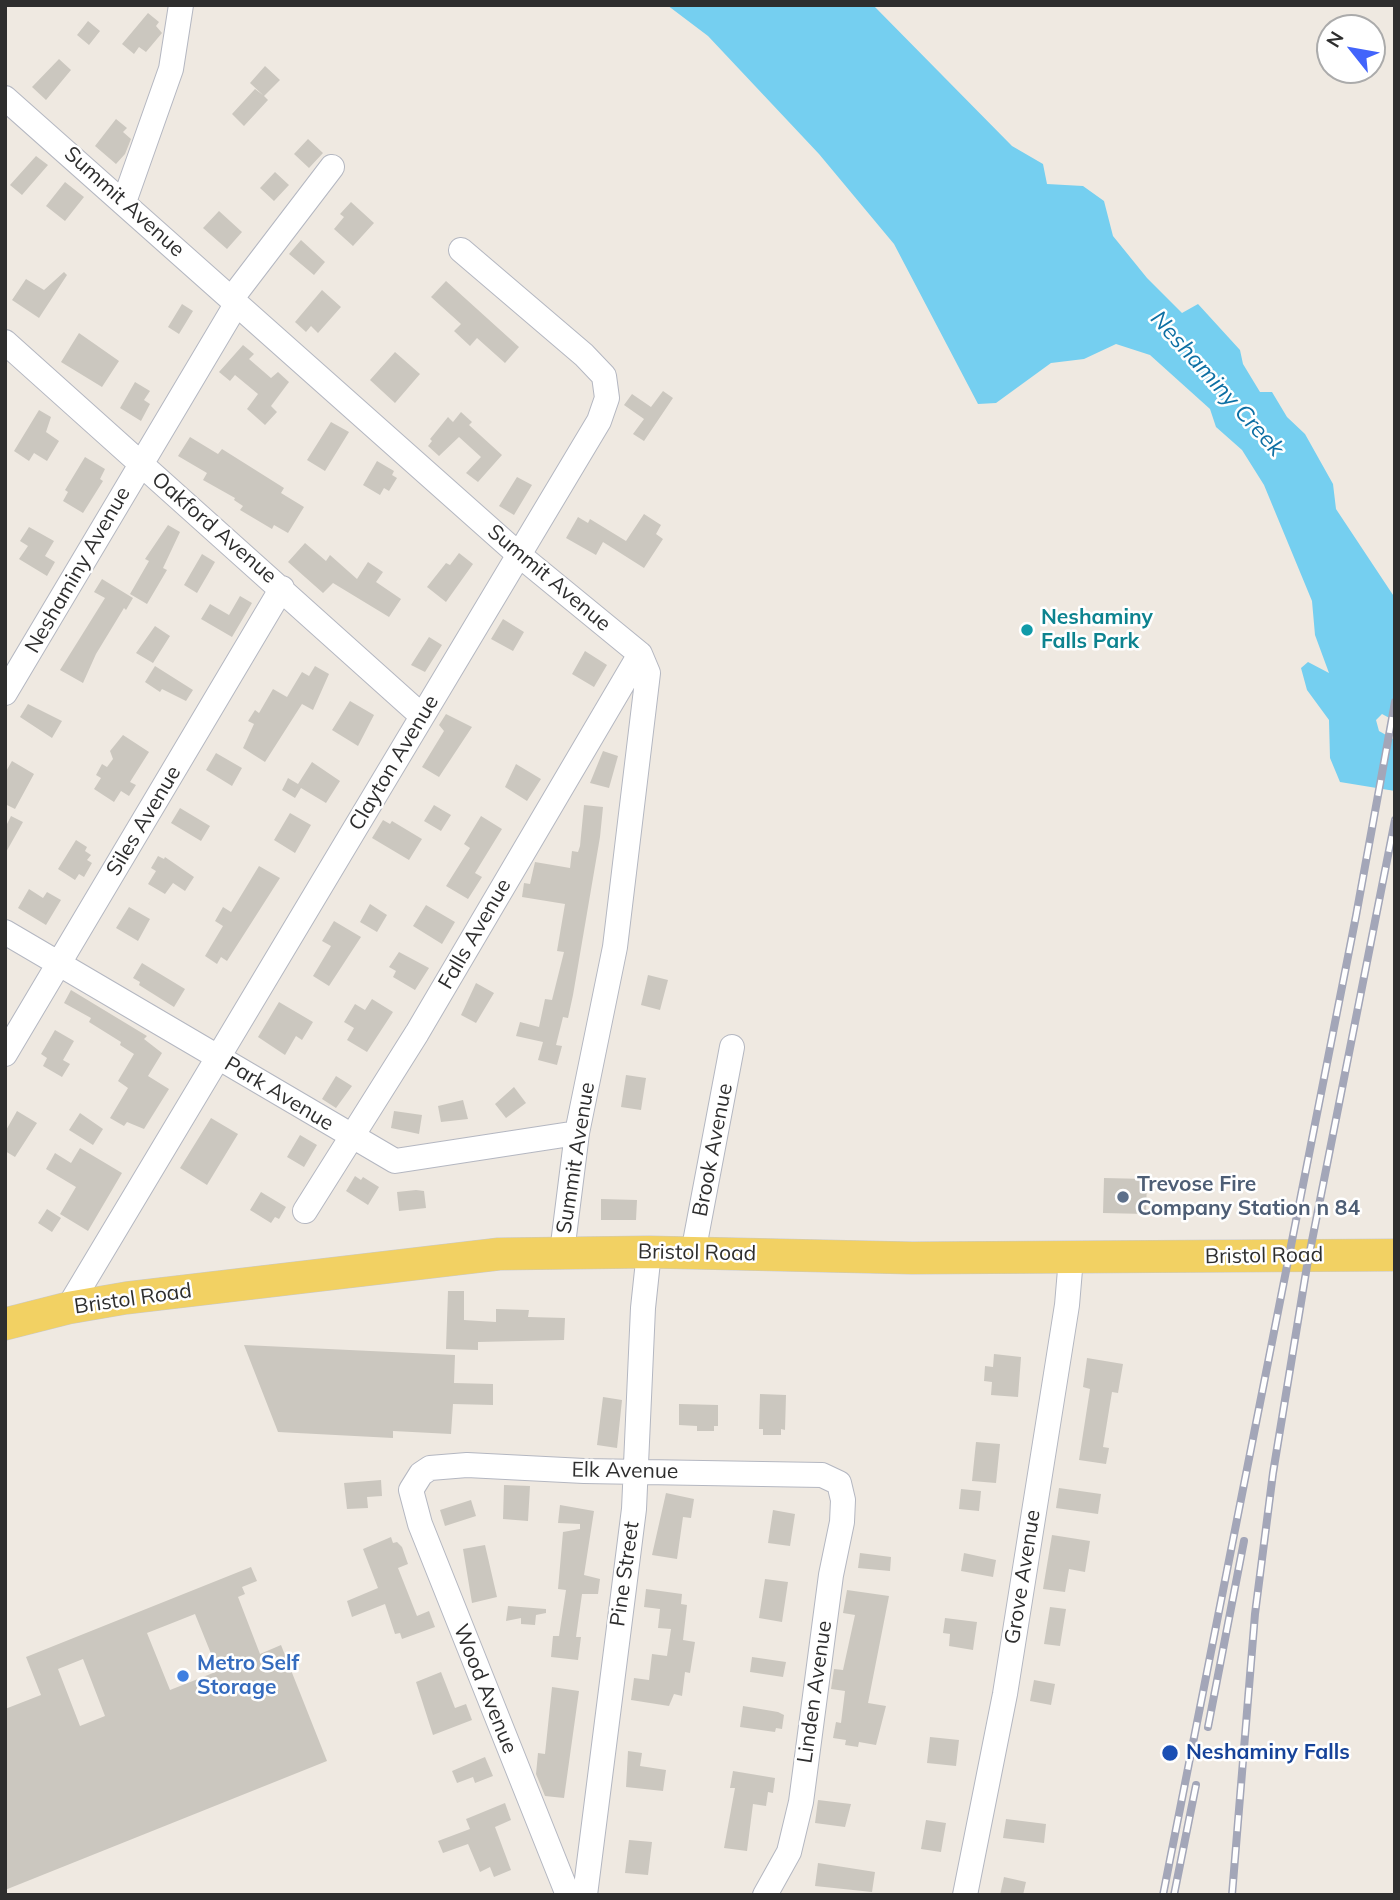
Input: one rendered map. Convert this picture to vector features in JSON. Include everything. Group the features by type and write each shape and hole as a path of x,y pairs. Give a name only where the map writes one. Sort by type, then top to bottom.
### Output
{"main road":[{"name":"Bristol Road","path":"5,1324 68,1308 447,1258 562,1252 1071,1258 1395,1255"}],"street":[{"path":"124,202 170,69 181,5"},
{"name":"Summit Avenue","path":"5,97 518,554 640,654 648,673 615,947 577,1133 562,1252"},
{"name":"Neshaminy Avenue","path":"5,693 235,301 332,167"},
{"name":"Clayton Avenue","path":"68,1308 599,421 607,398 604,376 584,355 461,250"},
{"name":"Oakford Avenue","path":"5,342 422,716"},
{"name":"Siles Avenue","path":"5,1054 282,588"},
{"name":"Falls Avenue","path":"305,1211 353,1138 640,654"},
{"name":"Park Avenue","path":"5,932 395,1161 577,1133"},
{"name":"Brook Avenue","path":"693,1253 732,1047"},
{"name":"Pine Street","path":"585,1895 637,1471 643,1308 649,1252"},
{"name":"Grove Avenue","path":"965,1895 1005,1694 1067,1304 1071,1258"},
{"name":"Elk Avenue","path":"415,1482 430,1468 448,1465 822,1475 839,1483"},
{"name":"Wood Avenue","path":"415,1482 412,1497 419,1524 568,1895"},
{"name":"Linden Avenue","path":"765,1895 789,1852 798,1814 831,1575 842,1522 843,1500 839,1483"}],"water":[{"name":"Neshaminy Creek","path":"667,5 873,5 1012,146 1043,164 1047,184 1083,186 1104,201 1113,236 1147,278 1182,313 1198,304 1240,350 1243,364 1260,392 1272,392 1287,417 1305,434 1333,484 1336,509 1395,598 1395,721 1382,714 1376,720 1379,731 1395,740 1395,791 1340,782 1330,758 1329,720 1307,690 1301,668 1308,662 1329,673 1315,635 1312,601 1264,485 1242,450 1216,427 1210,409 1150,355 1116,344 1084,359 1051,363 996,403 978,404 894,244 819,154 708,36"}],"building":[{"path":"148,13 159,22 156,26 162,33 146,52 139,47 134,54 122,44"},
{"path":"88,21 100,31 89,45 77,35"},
{"path":"59,59 71,70 46,100 32,87"},
{"path":"265,66 280,80 264,96 268,100 244,126 232,114 255,89 263,95 250,83"},
{"path":"116,119 127,128 123,132 131,139 125,154 116,164 95,146"},
{"path":"308,139 323,153 309,168 294,154"},
{"path":"36,156 48,165 22,195 10,185"},
{"path":"275,172 289,185 274,201 260,188"},
{"path":"65,182 84,197 65,221 46,206"},
{"path":"351,202 374,223 353,246 334,229 344,217 340,214"},
{"path":"219,211 242,232 227,249 203,228"},
{"path":"301,240 325,262 314,275 289,254"},
{"path":"64,272 67,275 39,318 12,300 26,279 44,290"},
{"path":"446,281 519,347 505,363 477,338 470,346 454,331 461,324 431,297"},
{"path":"322,290 341,307 318,333 311,326 306,332 295,322"},
{"path":"182,304 193,311 179,334 168,327"},
{"path":"79,333 119,361 102,387 61,362"},
{"path":"243,345 254,354 249,359 271,378 278,372 289,382 271,406 277,412 265,425 247,409 258,394 235,375 230,381 219,372"},
{"path":"395,352 420,374 395,403 370,380"},
{"path":"135,382 150,391 144,400 150,404 141,421 120,408"},
{"path":"663,391 673,398 644,441 633,434 644,419 624,405 632,394 651,407"},
{"path":"39,410 51,417 46,432 59,441 47,461 34,453 29,461 14,451"},
{"path":"461,412 472,422 469,425 502,455 478,482 466,473 481,457 459,437 439,456 428,446 432,441 430,439 448,417 453,422"},
{"path":"331,422 349,432 325,471 307,460"},
{"path":"190,437 218,454 222,449 284,488 281,493 304,507 288,533 274,525 272,529 240,510 243,506 234,500 235,498 203,480 207,473 178,456"},
{"path":"85,457 105,469 100,479 103,481 83,513 63,501 68,492 65,490"},
{"path":"377,461 394,471 392,475 397,478 389,491 384,488 380,495 363,485"},
{"path":"517,477 532,485 514,515 499,506"},
{"path":"644,514 661,525 656,534 663,539 644,568 603,542 596,555 566,538 578,517 588,523 590,519 626,541"},
{"path":"168,525 180,532 163,568 167,570 147,604 130,594 149,561 145,559"},
{"path":"29,527 54,541 45,556 55,562 47,576 19,559 28,546 20,541"},
{"path":"305,543 326,561 330,555 357,579 368,562 383,572 376,582 401,599 389,617 333,583 323,593 288,562"},
{"path":"459,553 473,564 446,602 427,587 446,563 450,565"},
{"path":"202,554 215,562 197,593 184,585"},
{"path":"102,579 133,598 96,654 83,683 60,670 105,598 94,592"},
{"path":"240,596 252,603 232,637 201,619 210,604 229,615"},
{"path":"503,619 524,632 513,651 491,639"},
{"path":"155,626 170,636 153,663 136,653"},
{"path":"429,637 442,645 425,672 411,665"},
{"path":"585,651 607,665 594,687 572,674"},
{"path":"155,666 193,690 186,701 162,689 160,692 145,682"},
{"path":"315,666 329,674 313,710 302,704 265,762 243,748 254,724 248,721 255,710 259,713 273,689 287,697 302,672 309,676"},
{"path":"350,701 374,715 358,746 332,730"},
{"path":"28,704 62,721 52,738 20,717"},
{"path":"446,714 472,727 439,777 422,767 444,731 439,725"},
{"path":"123,735 149,752 130,782 136,785 129,796 121,791 114,802 94,789 101,778 96,775 102,764 107,767 113,759 110,751"},
{"path":"603,751 618,756 609,788 590,783"},
{"path":"216,753 242,768 232,786 206,770"},
{"path":"12,761 34,774 15,809 5,804 5,773"},
{"path":"312,762 340,781 326,803 301,788 295,798 282,790 288,778 298,784"},
{"path":"516,764 541,779 527,801 505,787"},
{"path":"434,805 451,815 441,831 424,821"},
{"path":"584,805 603,807 600,837 573,995 568,1018 563,1017 556,1045 562,1046 557,1065 538,1060 543,1042 516,1036 520,1022 539,1027 545,999 552,1000 564,952 557,951 565,904 522,897 524,883 530,884 535,862 570,868 572,851 578,852 580,846"},
{"path":"180,808 210,826 201,841 171,823"},
{"path":"290,813 311,825 295,853 274,840"},
{"path":"11,816 23,822 5,854 5,828"},
{"path":"481,816 502,829 475,873 482,877 468,899 446,886 470,848 464,844"},
{"path":"383,820 390,824 392,821 422,839 409,860 372,838"},
{"path":"76,840 87,847 85,851 91,855 87,860 92,863 84,877 79,874 75,880 58,869"},
{"path":"158,856 164,859 165,857 194,877 185,891 173,883 165,894 148,884 156,871 151,868"},
{"path":"259,866 280,878 227,961 221,957 217,964 205,956 223,926 215,921 223,907 231,912"},
{"path":"29,889 43,898 47,892 61,900 46,925 18,908"},
{"path":"370,904 387,915 377,932 360,922"},
{"path":"426,905 455,922 442,944 413,926"},
{"path":"129,907 150,919 138,941 116,928"},
{"path":"334,921 361,937 329,986 313,976 331,946 322,941"},
{"path":"399,952 429,968 415,990 393,977 396,971 389,967"},
{"path":"142,963 185,989 174,1007 139,985 140,982 133,978"},
{"path":"648,975 668,980 660,1010 641,1005"},
{"path":"476,983 494,993 476,1023 461,1015"},
{"path":"71,990 147,1036 144,1039 162,1053 148,1076 169,1089 144,1129 127,1122 124,1126 110,1118 128,1088 118,1081 134,1054 120,1045 121,1042 89,1022 91,1018 64,1003"},
{"path":"372,999 393,1012 367,1052 347,1040 354,1028 344,1022 355,1004 365,1010"},
{"path":"279,1002 313,1022 302,1040 296,1036 285,1055 258,1037"},
{"path":"55,1030 74,1041 63,1060 70,1064 62,1077 43,1066 47,1058 41,1054"},
{"path":"626,1075 646,1078 641,1110 621,1107"},
{"path":"336,1076 352,1086 336,1108 322,1099"},
{"path":"514,1087 526,1103 506,1118 495,1104"},
{"path":"463,1100 468,1119 441,1122 438,1106"},
{"path":"17,1111 37,1123 15,1157 5,1151 5,1132"},
{"path":"394,1111 422,1115 419,1134 391,1128"},
{"path":"80,1113 103,1129 93,1145 69,1130"},
{"path":"211,1118 238,1134 207,1185 180,1168"},
{"path":"300,1135 317,1145 304,1167 287,1157"},
{"path":"80,1148 122,1173 88,1231 60,1214 76,1187 46,1169 55,1153 71,1163"},
{"path":"355,1176 361,1180 363,1177 379,1187 368,1205 346,1191"},
{"path":"1104,1178 1147,1179 1146,1214 1103,1213"},
{"path":"424,1191 426,1208 399,1211 397,1192"},
{"path":"261,1192 286,1207 279,1219 275,1217 271,1223 250,1210"},
{"path":"601,1199 637,1200 636,1220 601,1220"},
{"path":"47,1209 61,1218 52,1232 38,1223"},
{"path":"448,1291 464,1291 464,1320 496,1322 496,1309 529,1310 528,1317 565,1318 564,1340 478,1342 478,1350 446,1349"},
{"path":"244,1345 455,1355 454,1383 493,1384 493,1405 453,1404 451,1434 393,1431 393,1438 278,1432"},
{"path":"994,1354 1021,1357 1018,1397 991,1395 992,1382 984,1381 985,1366 993,1367"},
{"path":"1087,1358 1123,1364 1118,1393 1112,1392 1103,1447 1109,1448 1106,1464 1079,1460 1090,1389 1083,1387"},
{"path":"760,1394 786,1395 785,1430 781,1429 781,1435 763,1435 763,1429 759,1429"},
{"path":"603,1397 622,1400 617,1448 597,1445"},
{"path":"679,1404 718,1405 718,1426 714,1426 714,1431 697,1431 697,1426 679,1425"},
{"path":"976,1442 1000,1444 996,1483 972,1481"},
{"path":"381,1480 382,1496 367,1497 368,1508 347,1509 344,1483"},
{"path":"504,1485 530,1486 528,1521 503,1519"},
{"path":"1059,1488 1101,1494 1098,1514 1056,1508"},
{"path":"961,1489 981,1491 979,1511 959,1509"},
{"path":"666,1493 694,1499 691,1518 683,1517 677,1559 652,1555"},
{"path":"471,1500 476,1516 445,1526 440,1510"},
{"path":"560,1505 594,1511 584,1575 600,1579 598,1594 582,1594 576,1637 581,1637 578,1660 551,1657 553,1636 559,1636 566,1590 558,1589 563,1532 580,1529 580,1524 558,1523"},
{"path":"773,1510 795,1514 790,1546 768,1543"},
{"path":"1052,1535 1090,1541 1085,1572 1069,1569 1065,1592 1043,1589"},
{"path":"391,1537 393,1543 397,1542 402,1547 408,1564 398,1568 417,1616 429,1611 435,1627 402,1639 400,1633 395,1634 385,1604 352,1617 347,1601 378,1588 363,1549"},
{"path":"485,1545 497,1597 472,1603 463,1549"},
{"path":"860,1553 891,1557 890,1571 858,1568"},
{"path":"964,1553 996,1560 993,1577 961,1571"},
{"path":"251,1567 257,1581 242,1587 245,1594 238,1597 260,1654 281,1645 327,1761 5,1890 5,1709 41,1695 26,1657","holes":["195,1614 218,1671 170,1690 147,1633","83,1659 105,1716 80,1726 58,1669"]},
{"path":"765,1579 788,1582 782,1622 759,1618"},
{"path":"646,1589 682,1594 681,1604 687,1605 683,1640 695,1642 690,1673 685,1672 682,1696 674,1694 669,1706 631,1700 634,1678 649,1680 652,1654 667,1656 671,1629 658,1628 660,1609 644,1607"},
{"path":"847,1590 889,1596 868,1703 886,1706 876,1745 859,1742 858,1747 845,1745 846,1740 833,1738 836,1722 841,1723 845,1691 831,1689 834,1669 843,1670 855,1615 843,1613"},
{"path":"508,1606 546,1609 546,1613 536,1615 535,1625 521,1624 521,1618 506,1621"},
{"path":"1050,1607 1066,1609 1060,1646 1044,1644"},
{"path":"945,1618 977,1622 973,1650 949,1646 950,1634 943,1633"},
{"path":"752,1657 786,1662 783,1677 750,1672"},
{"path":"441,1672 455,1708 466,1704 472,1720 433,1735 416,1682"},
{"path":"1034,1680 1055,1684 1051,1705 1030,1701"},
{"path":"552,1687 579,1691 564,1798 545,1796 536,1774 538,1753 545,1754"},
{"path":"743,1706 784,1715 782,1729 776,1728 775,1732 740,1727"},
{"path":"930,1737 959,1740 956,1766 927,1763"},
{"path":"628,1751 642,1753 640,1766 666,1770 663,1791 626,1787"},
{"path":"485,1757 493,1776 475,1783 473,1777 457,1783 452,1771"},
{"path":"733,1771 775,1778 773,1793 768,1792 766,1806 753,1804 747,1851 724,1848 735,1788 730,1788"},
{"path":"818,1800 851,1804 845,1827 815,1823"},
{"path":"505,1803 511,1820 495,1827 511,1870 494,1877 490,1867 480,1872 468,1844 443,1853 438,1841 470,1829 466,1819"},
{"path":"1006,1819 1046,1824 1044,1843 1003,1838"},
{"path":"926,1820 946,1823 941,1852 921,1849"},
{"path":"629,1840 652,1842 648,1875 625,1873"},
{"path":"818,1863 875,1872 872,1892 815,1886"},
{"path":"1004,1877 1026,1882 1023,1895 1000,1895"}],"railway":[{"path":"1163,1895 1356,916 1395,702"},
{"path":"1232,1895 1255,1614 1273,1473 1307,1266 1395,820"},
{"path":"1208,1727 1244,1541"},
{"path":"1174,1895 1196,1785"}],"place":[{"name":"Neshaminy Falls Park","path":"1027,630"},
{"name":"Trevose Fire Company Station n 84","path":"1123,1197"},
{"name":"Metro Self Storage","path":"183,1676"},
{"name":"Neshaminy Falls","path":"1170,1753"}]}
